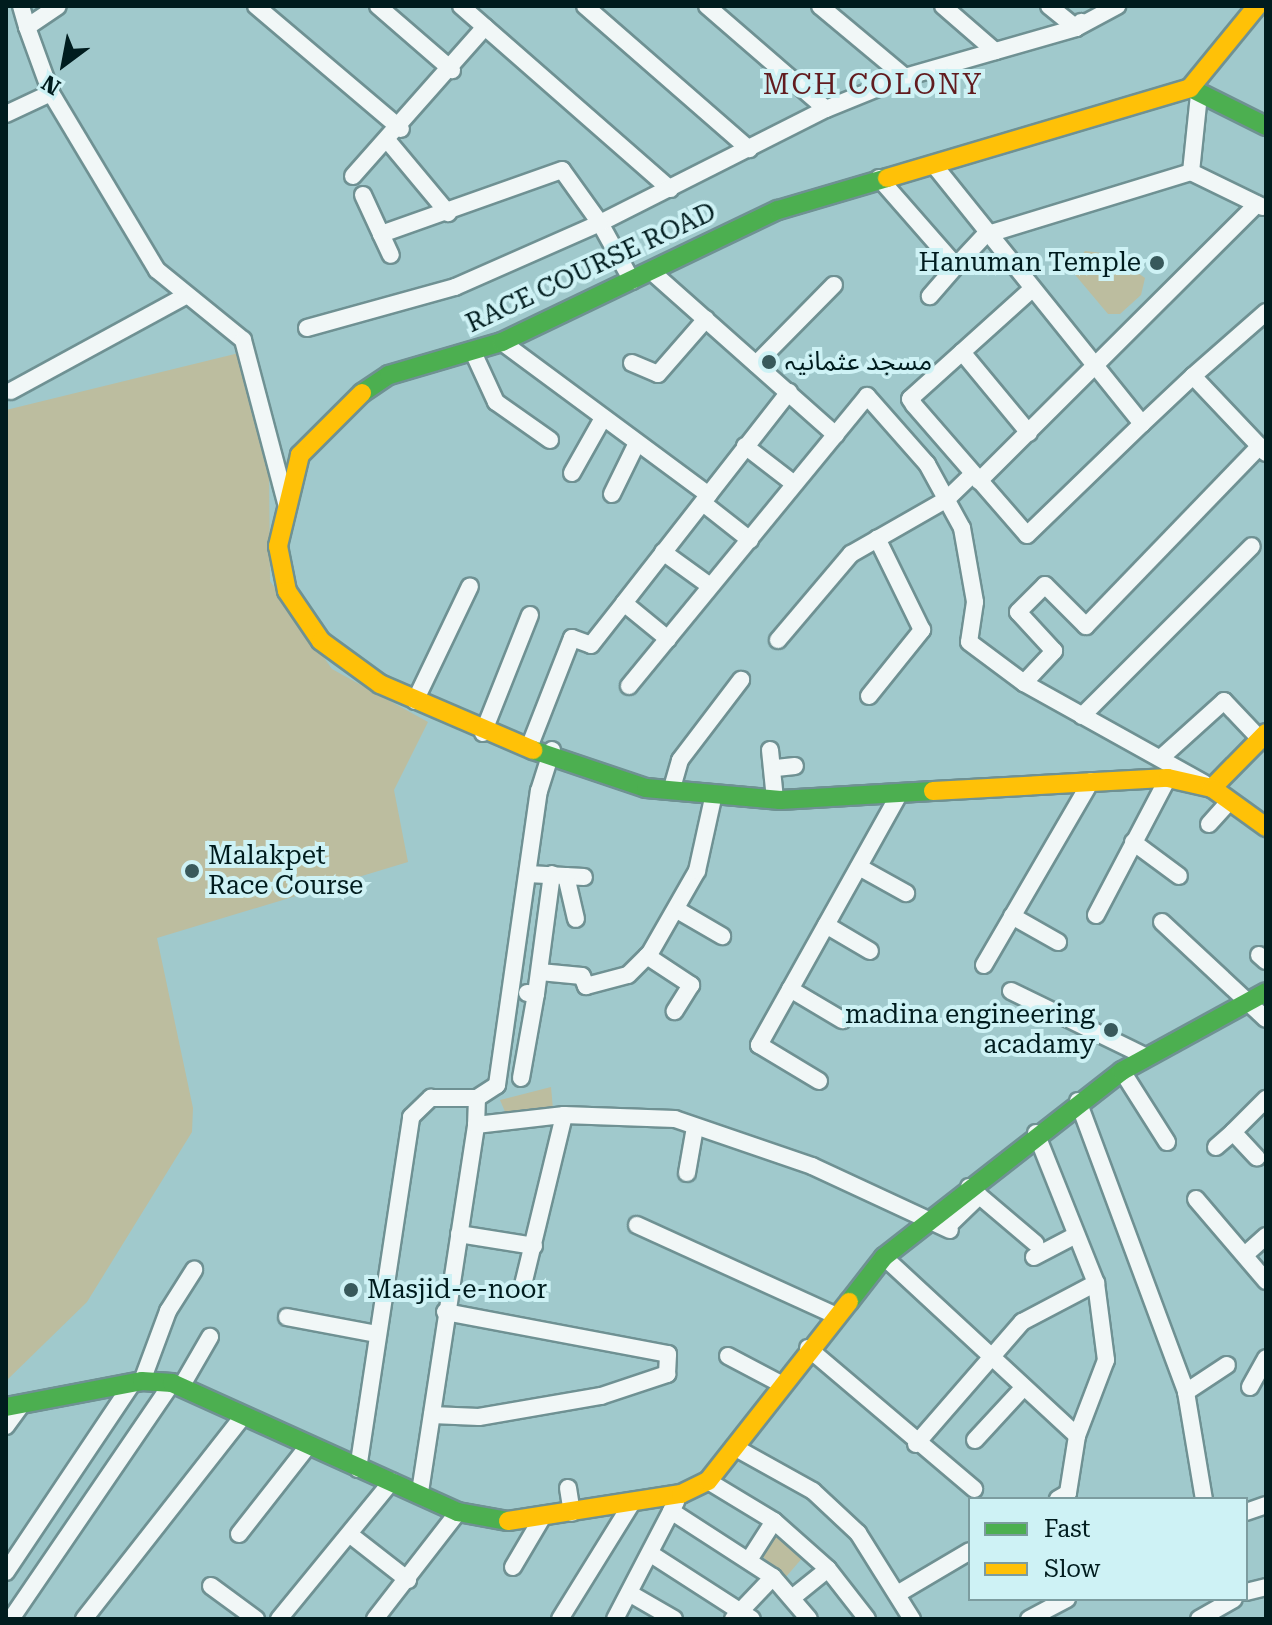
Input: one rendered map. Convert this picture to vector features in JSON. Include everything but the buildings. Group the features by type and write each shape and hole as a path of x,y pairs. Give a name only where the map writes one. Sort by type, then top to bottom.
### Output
{"street":[{"path":"21,6 51,93 149,257 185,296 250,353 286,503"},
{"path":"27,27 58,6"},
{"path":"256,6 395,135 448,213"},
{"path":"378,6 452,70"},
{"path":"461,6 670,189"},
{"path":"585,6 749,149"},
{"path":"707,6 826,109"},
{"path":"820,6 905,77"},
{"path":"943,6 995,51"},
{"path":"1049,6 1076,28"},
{"path":"1076,28 1094,6"},
{"path":"307,328 455,287 600,223 826,109 905,77 1076,28 1117,6"},
{"path":"1191,172 1195,91 1257,6"},
{"path":"353,176 395,135 485,27"},
{"path":"1195,91 1266,126"},
{"name":"RACE COURSE ROAD","path":"1195,91 879,178 778,210 502,342 389,375 340,407 300,455 278,546 287,591 321,641 415,701 483,733 552,750 646,788 775,799 897,798 1091,781 1168,778 1212,788 1266,827"},
{"path":"6,114 51,93"},
{"path":"934,165 985,235 1142,424"},
{"path":"381,234 448,213 562,170 600,223 632,281"},
{"path":"778,640 851,554 947,499 976,478 1029,433 1261,206 1191,172 985,235 930,296"},
{"path":"879,178 956,266"},
{"path":"363,195 391,255"},
{"path":"651,271 836,435"},
{"path":"756,364 834,285"},
{"path":"1032,289 910,399 1027,535 1193,376 1266,312"},
{"path":"11,391 185,296"},
{"path":"632,363 658,374 706,319"},
{"path":"502,342 637,443 706,499 750,540"},
{"path":"473,352 496,402 550,440"},
{"path":"962,352 1029,433"},
{"path":"1024,683 1054,651 1018,612 1045,585 1086,626 1263,449 1193,376"},
{"path":"530,745 572,638 591,645 789,392"},
{"path":"629,686 867,396 947,499 962,528 974,588 969,642 1024,683 1163,756 1212,788 1263,736 1224,701 1163,756"},
{"path":"891,424 914,405"},
{"path":"572,473 603,418"},
{"path":"612,494 637,443"},
{"path":"745,446 793,483"},
{"path":"869,696 922,630 877,538"},
{"path":"1082,716 1252,546"},
{"path":"663,552 710,586"},
{"path":"415,701 470,586"},
{"path":"624,603 668,639"},
{"path":"483,733 530,615"},
{"path":"672,788 680,760 741,680"},
{"path":"358,1469 411,1117 431,1098 477,1098 497,1085 528,874 552,750"},
{"path":"770,750 776,768 775,799"},
{"path":"776,768 795,766"},
{"path":"1096,915 1168,778"},
{"path":"984,965 1091,781"},
{"path":"540,972 582,976 586,986 628,975 647,956 679,911 714,794"},
{"path":"819,1081 759,1045 897,798"},
{"path":"1209,824 1230,801"},
{"path":"1133,842 1179,876"},
{"path":"859,867 906,893"},
{"path":"528,874 584,877"},
{"path":"559,875 576,919"},
{"path":"521,1078 559,875"},
{"path":"679,911 722,936"},
{"path":"1012,916 1058,942"},
{"path":"1162,922 1266,1019"},
{"path":"826,925 870,951"},
{"path":"647,956 691,985 675,1011"},
{"path":"790,989 842,1020"},
{"path":"511,990 536,994"},
{"path":"1011,991 1145,1056"},
{"path":"6,1426 13,1406 137,1383 176,1385 358,1469 420,1492 458,1512 542,1518 681,1494 708,1481 832,1314 884,1257 943,1225 1036,1133 1078,1101 1145,1056 1247,998 1266,992"},
{"path":"1122,1071 1167,1142"},
{"path":"420,1492 445,1312 476,1125 477,1098"},
{"path":"1216,1147 1266,1099"},
{"path":"1078,1101 1186,1392 1204,1497"},
{"path":"476,1125 564,1115 675,1119 812,1166 943,1225"},
{"path":"523,1285 564,1115"},
{"path":"687,1173 695,1127"},
{"path":"1233,1132 1257,1158"},
{"path":"1036,1133 1096,1283 1106,1360 1077,1436 1068,1493 1061,1497"},
{"path":"974,1192 1034,1250 1076,1235"},
{"path":"1196,1199 1266,1281"},
{"path":"637,1225 832,1314"},
{"path":"459,1234 534,1246"},
{"path":"1246,1254 1266,1236"},
{"path":"884,1257 1077,1436"},
{"path":"6,1572 137,1383 168,1311 194,1270"},
{"path":"916,1444 1022,1322 1096,1283"},
{"path":"432,1415 479,1417 601,1396 667,1374 668,1354 445,1312"},
{"path":"287,1317 377,1334"},
{"path":"11,1619 210,1337"},
{"path":"808,1348 916,1444 974,1489"},
{"path":"728,1356 781,1384"},
{"path":"1250,1387 1266,1358"},
{"path":"1186,1392 1227,1365"},
{"path":"975,1440 1023,1388"},
{"path":"84,1619 243,1416"},
{"path":"239,1534 308,1446"},
{"path":"734,1447 813,1491 858,1533 899,1593 912,1619"},
{"path":"279,1619 353,1537 392,1481"},
{"path":"708,1481 774,1521 828,1569 867,1619"},
{"path":"568,1488 572,1513"},
{"path":"615,1619 681,1494"},
{"path":"560,1619 632,1503"},
{"path":"671,1511 773,1577 809,1619"},
{"path":"379,1618 458,1512"},
{"path":"513,1567 542,1518"},
{"path":"749,1560 774,1521"},
{"path":"353,1537 408,1580"},
{"path":"899,1593 968,1552"},
{"path":"651,1554 743,1615 773,1577"},
{"path":"792,1598 828,1569"},
{"path":"211,1586 256,1619"},
{"path":"629,1593 665,1617"},
{"path":"1029,1619 1063,1601"},
{"path":"1199,1619 1230,1601"}],"green space":[{"path":"1085,251 1111,254 1145,278 1141,295 1120,314 1108,314 1071,270"},
{"name":"Malakpet Race Course","path":"239,353 269,465 270,581 332,669 428,722 394,790 408,862 157,938 193,1108 192,1132 87,1302 6,1381 6,410"},
{"path":"551,1087 553,1109 506,1114 500,1100"},
{"path":"773,1530 804,1556 785,1578 759,1553"}],"traffic: fast":[{"path":"1190,88 1266,126"},
{"path":"362,393 389,375 502,342 778,210 887,178"},
{"path":"533,750 646,788 780,800 933,791"},
{"path":"849,1302 884,1257 1122,1071 1266,992"},
{"path":"6,1407 142,1381 172,1383 458,1512 508,1521"}],"traffic: slow":[{"path":"887,178 1190,88 1257,6"},
{"path":"362,393 300,455 278,546 287,591 321,641 380,684 533,750"},
{"path":"1212,788 1266,733"},
{"path":"933,791 1168,778 1212,788 1266,827"},
{"path":"508,1521 681,1494 708,1481 849,1302"}],"place":[{"name":"Hanuman Temple","path":"1157,263"},
{"name":"مسجد عثمانیہ","path":"769,362"},
{"name":"Malakpet Race Course","path":"192,871"},
{"name":"madina engineering acadamy","path":"1111,1030"},
{"name":"Masjid-e-noor","path":"351,1290"}],"district":[{"name":"MCH COLONY","path":"873,85"}]}
